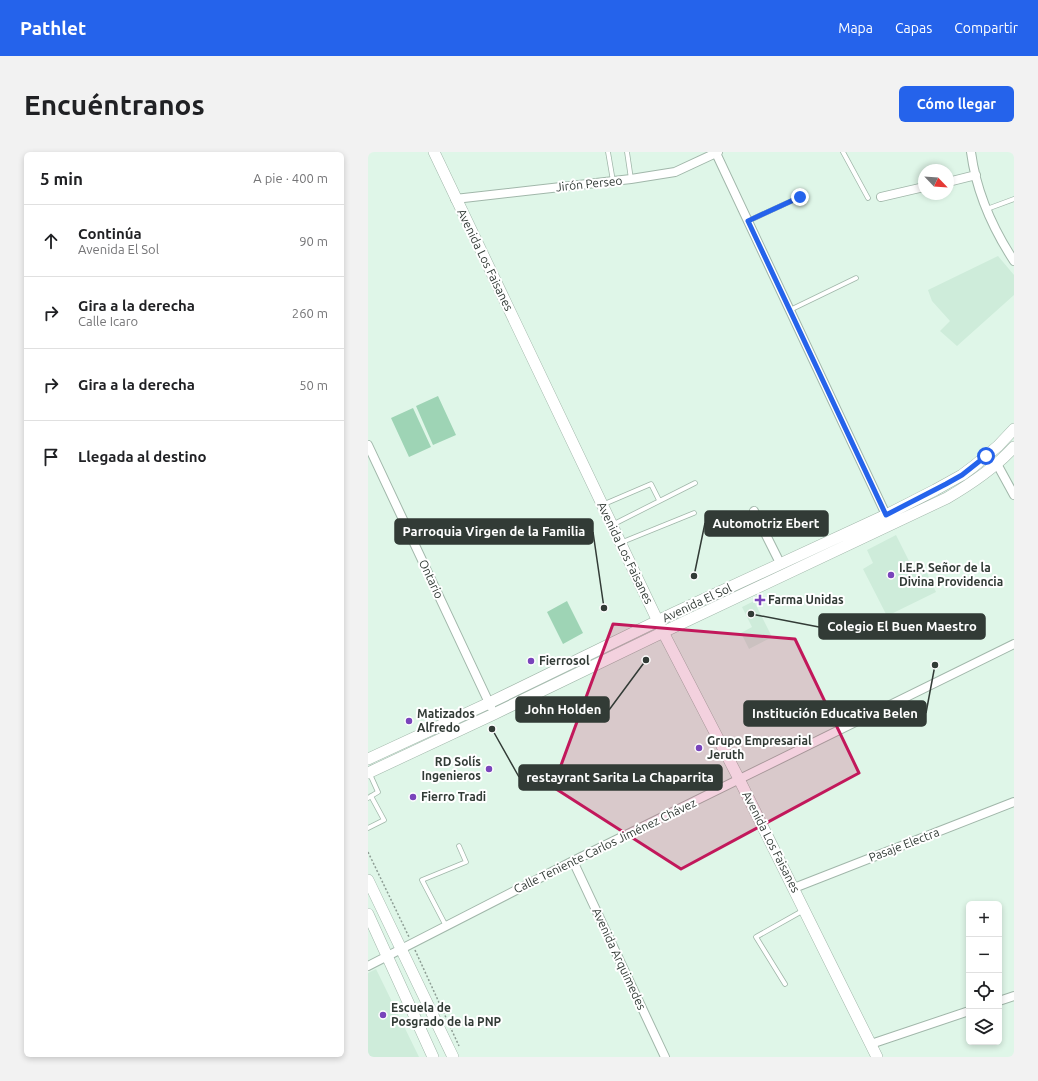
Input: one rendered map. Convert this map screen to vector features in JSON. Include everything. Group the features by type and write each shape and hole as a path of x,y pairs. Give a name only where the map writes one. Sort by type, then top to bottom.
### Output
{"main road":[{"name":"Avenida Los Faisanes","path":"434,152 658,622 794,888 877,1057"},
{"name":"Avenida El Sol","path":"371,758 780,563 886,515 935,490 962,475 986,456 1014,429"},
{"name":"Avenida El Sol","path":"372,771 947,498 997,464 1014,447"},
{"path":"371,758 372,771"},
{"path":"368,880 400,949 457,1054"},
{"path":"368,914 434,1057"}],"street":[{"path":"971,152 976,175 987,209 996,230 1014,261"},
{"name":"Jirón Perseo","path":"456,199 631,180 675,172 717,153"},
{"path":"717,153 892,525"},
{"path":"954,180 976,175"},
{"path":"881,197 918,188"},
{"name":"Ontario","path":"368,445 494,714"},
{"path":"997,464 1014,495"},
{"path":"754,511 780,563"},
{"name":"Calle Teniente Carlos Jiménez Chávez","path":"368,966 573,861 1014,644"},
{"name":"Pasaje Electra","path":"794,888 1014,802"},
{"name":"Avenida Arquimedes","path":"573,861 665,1057"},
{"path":"1002,1000 1014,996"},
{"path":"871,1044 966,1012"}],"lane":[{"path":"608,152 613,181"},
{"path":"627,152 631,180"},
{"path":"843,152 868,198"},
{"path":"748,221 800,197"},
{"path":"987,209 1014,199"},
{"path":"790,310 856,278"},
{"path":"611,525 695,483"},
{"path":"602,505 651,484 659,500"},
{"path":"620,543 694,513"},
{"path":"370,826 384,820 370,797 378,792 372,771"},
{"path":"446,926 422,880 466,862 458,846"},
{"path":"786,984 756,937 804,910"}],"path":[{"path":"368,852 412,944 457,1054"}],"highlighted area":[{"path":"613,624 795,639 859,773 681,869 553,787"}],"shaded area":[{"path":"998,256 1014,275 1014,295 957,346 940,331 950,321 932,301 928,290"},
{"name":"I.E.P. Señor de la Divina Providencia","path":"896,535 917,577 927,573 936,592 887,616 863,569 873,563 867,550"},
{"path":"754,601 772,637 749,649 741,633 752,627 742,607"},
{"name":"Escuela de Posgrado de la PNP","path":"376,969 419,1057 368,1057 368,973"}],"green space":[{"path":"438,396 456,435 433,445 416,406"},
{"path":"413,408 431,447 409,457 391,418"},
{"path":"567,601 583,633 563,644 547,612"}],"place":[{"name":"I.E.P. Señor de la Divina Providencia","path":"891,575"},
{"name":"Automotriz Ebert","path":"694,576"},
{"name":"Farma Unidas","path":"760,600"},
{"name":"Parroquia Virgen de la Familia","path":"604,608"},
{"name":"Colegio El Buen Maestro","path":"751,614"},
{"name":"John Holden","path":"646,660"},
{"name":"Fierrosol","path":"531,661"},
{"name":"Institución Educativa Belen","path":"935,665"},
{"name":"Matizados Alfredo","path":"409,721"},
{"name":"restayrant Sarita La Chaparrita","path":"492,729"},
{"name":"Grupo Empresarial Jeruth","path":"699,748"},
{"name":"RD Solís Ingenieros","path":"489,769"},
{"name":"Fierro Tradi","path":"413,797"},
{"name":"Escuela de Posgrado de la PNP","path":"383,1015"}],"route":[{"path":"800,197 748,221 886,515 962,475 986,456"}]}
